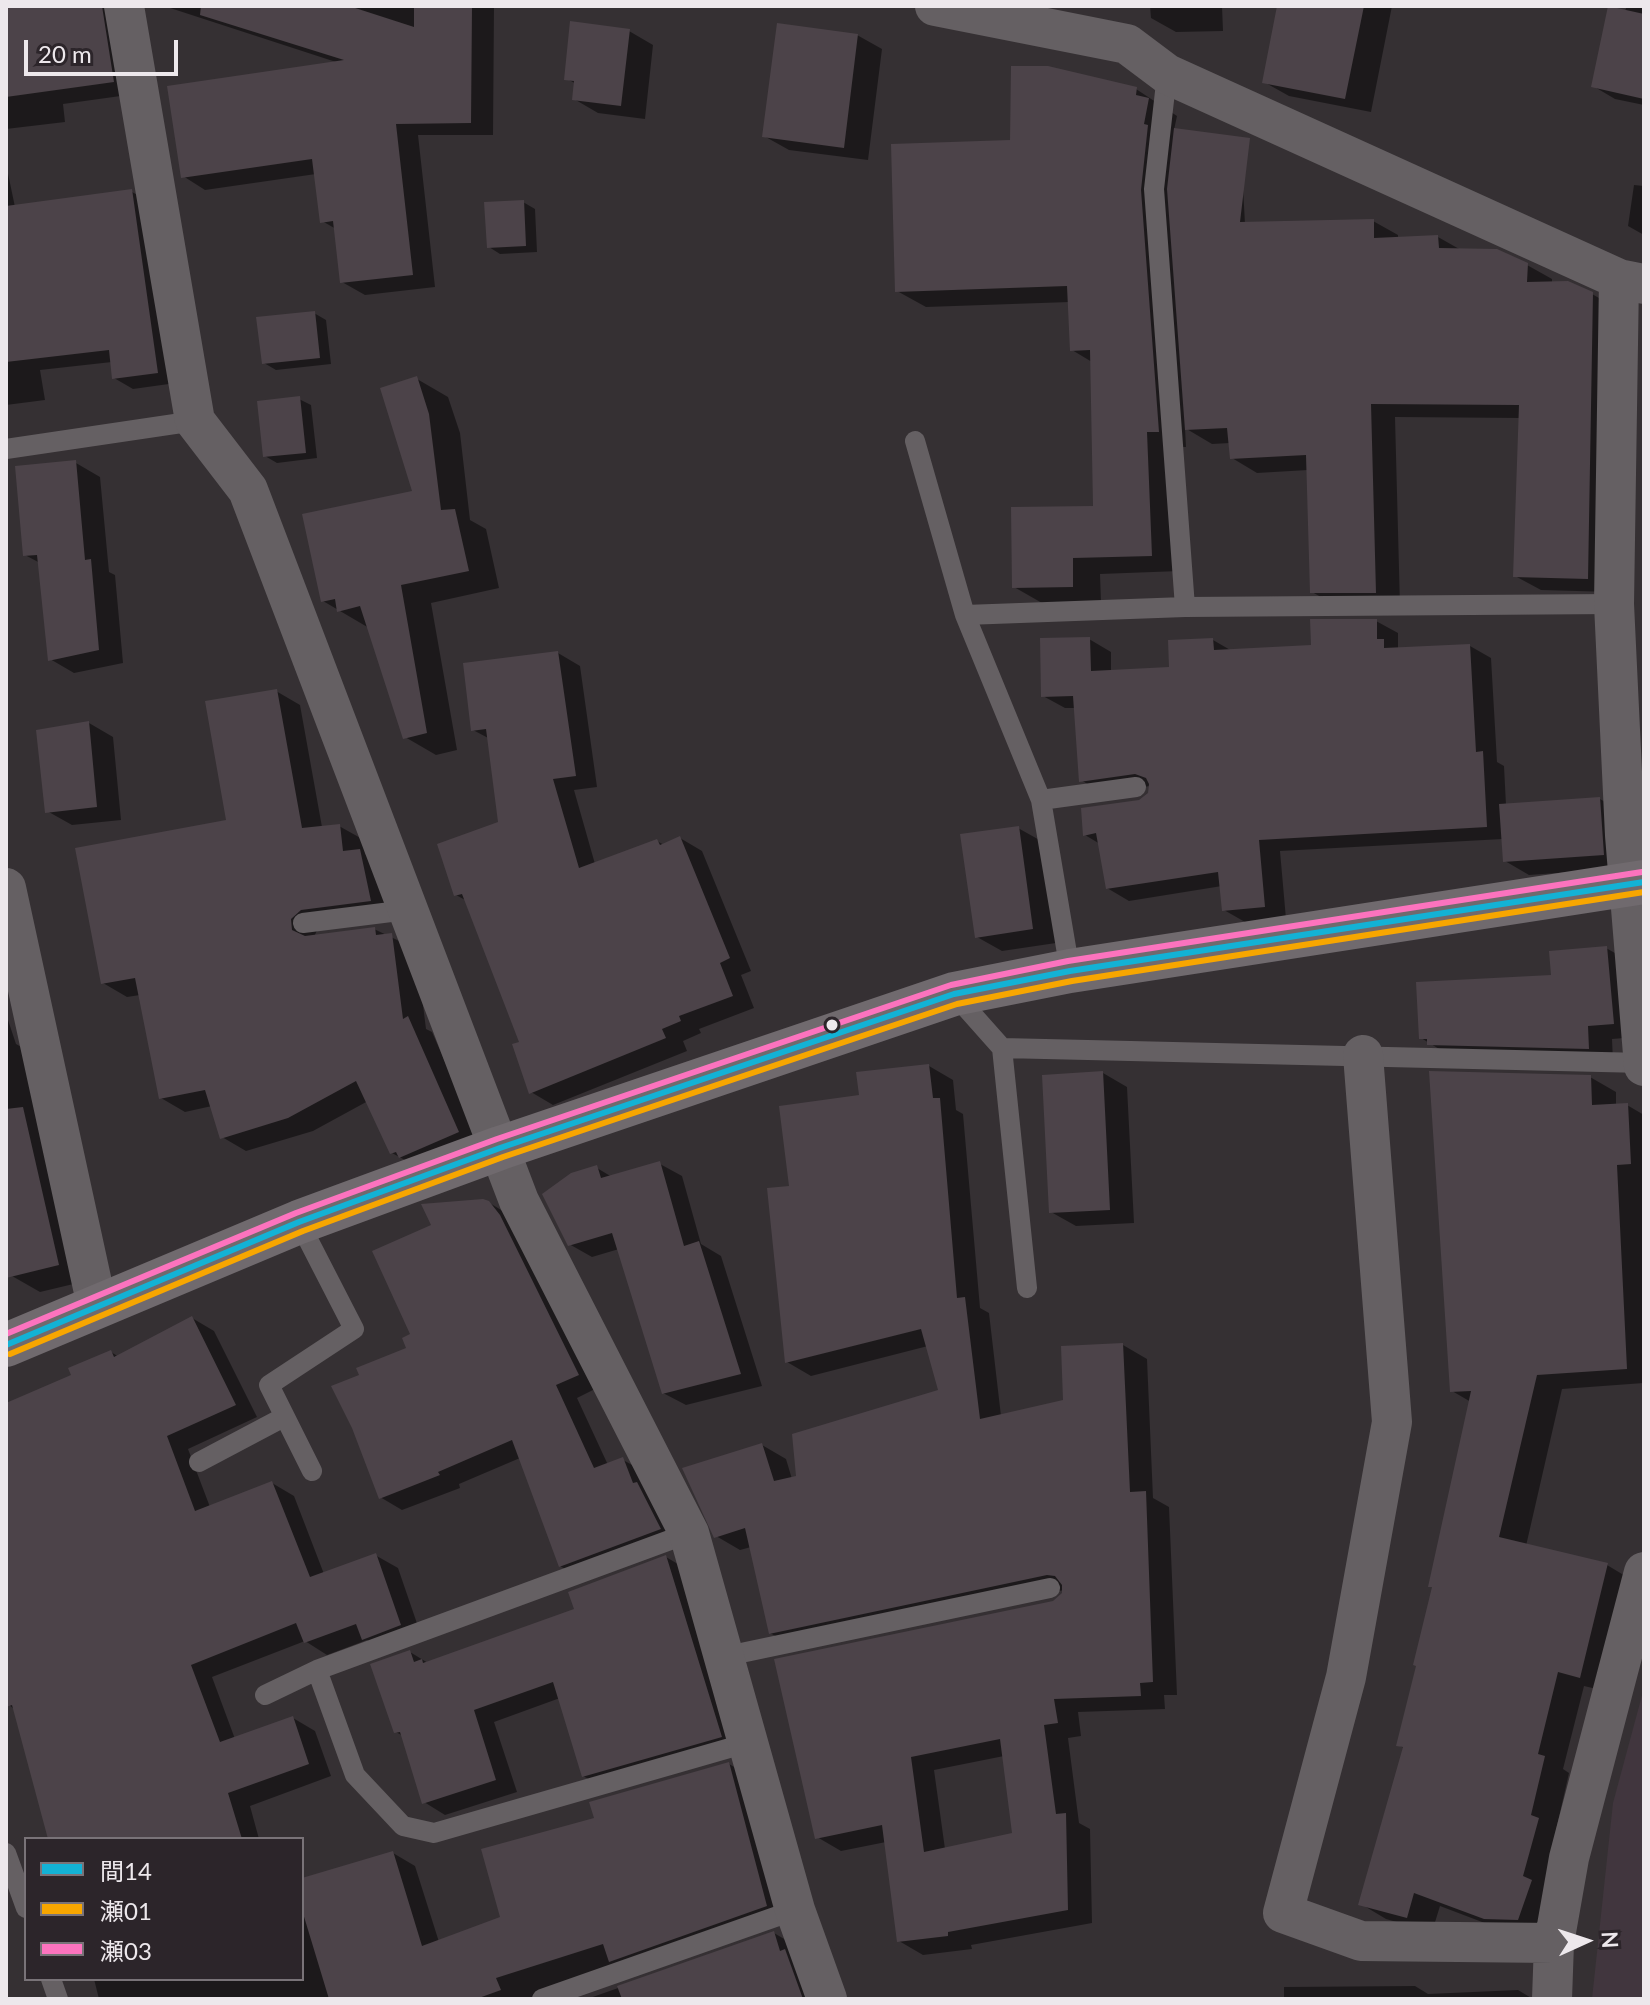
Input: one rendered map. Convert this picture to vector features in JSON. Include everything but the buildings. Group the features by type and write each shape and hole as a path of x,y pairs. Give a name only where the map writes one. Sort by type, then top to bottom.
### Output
{"main road":[{"path":"6,1345 299,1222 500,1148 954,994 1070,971 1636,883"}],"street":[{"path":"124,6 195,421 248,490 519,1201 689,1533 795,1910 827,1999"},
{"path":"935,6 1127,44 1167,74 1631,281 1614,604 1636,883 1644,1064"},
{"path":"1111,6 1127,44"},
{"path":"6,888 97,1306"},
{"path":"1363,1055 1392,1422 1346,1677 1283,1913 1361,1941 1554,1943"},
{"path":"1552,1999 1554,1943 1569,1858 1644,1572"}],"lane":[{"path":"1167,74 1154,189 1185,607"},
{"path":"6,449 195,421"},
{"path":"915,441 965,615 1041,800 1070,971"},
{"path":"965,615 1185,607 1614,604"},
{"path":"1041,800 1136,787"},
{"path":"303,923 407,910"},
{"path":"954,994 1002,1048 1027,1288"},
{"path":"1002,1048 1644,1064"},
{"path":"299,1222 354,1329 269,1385 312,1471"},
{"path":"199,1462 284,1417"},
{"path":"265,1695 317,1670 689,1533"},
{"path":"722,1657 1050,1588"},
{"path":"317,1670 355,1775 403,1826 434,1833 747,1743"},
{"path":"6,1853 24,1902"},
{"path":"542,1999 795,1910"}],"shaded area":[{"path":"1644,1688 1644,1999 1592,1999 1613,1803"}],"transit line":[{"name":"瀬03","path":"6,1334 296,1213 497,1139 951,985 1068,961 1642,872"},
{"name":"間14","path":"6,1345 299,1222 500,1148 954,994 1070,971 1644,882"},
{"name":"瀬01","path":"10,1354 303,1231 503,1157 957,1004 1072,981 1644,892"}]}
